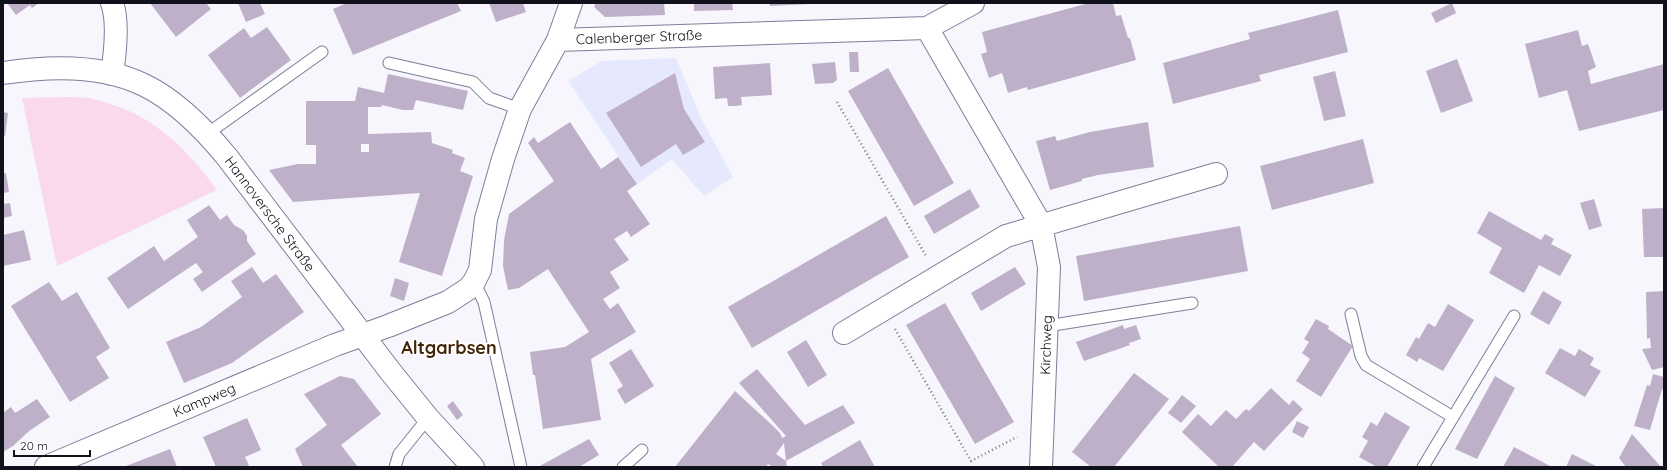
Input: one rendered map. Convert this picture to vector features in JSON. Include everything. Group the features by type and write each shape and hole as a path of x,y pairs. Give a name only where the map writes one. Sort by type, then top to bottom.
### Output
{"street":[{"path":"112,3 115,17 115,55 112,74"},
{"path":"558,40 571,3"},
{"name":"Calenberger Straße","path":"363,335 448,302 468,289 474,282 480,270 486,219 503,158 520,109 558,40 926,28 973,3"},
{"name":"Kirchweg","path":"926,28 1041,225 1049,266 1041,467"},
{"name":"Hannoversche Straße","path":"3,73 30,69 62,68 112,74 129,78 145,85 183,112 207,134 428,418 473,467"},
{"path":"844,334 1006,236 1216,174"},
{"name":"Kampweg","path":"46,467 328,348 363,335"}],"lane":[{"path":"207,134 322,52"},
{"path":"390,63 473,82 490,98 520,109"},
{"path":"474,282 484,302 521,467"},
{"path":"1047,326 1192,303"},
{"path":"1351,314 1361,356 1366,365 1453,418"},
{"path":"1423,467 1514,316"},
{"path":"395,467 399,454 428,418"},
{"path":"624,467 642,450"}],"path":[{"path":"837,102 938,276"},
{"path":"883,310 971,461 1043,423"}],"shaded area":[{"path":"676,58 702,120 733,177 704,196 672,159 637,184 568,81 602,61"},
{"path":"22,98 89,98 124,109 155,126 169,137 195,162 217,190 57,266"}],"building":[{"path":"7,3 39,3 32,8 30,5 16,15"},
{"path":"150,3 206,3 211,9 176,37"},
{"path":"238,3 260,3 265,14 246,22"},
{"path":"347,3 457,3 461,11 353,55 333,9"},
{"path":"489,3 523,3 526,12 496,22"},
{"path":"596,3 664,3 665,15 605,17 594,7"},
{"path":"694,3 732,3 733,10 694,11"},
{"path":"769,3 810,3 810,4 770,6"},
{"path":"1089,3 1113,3 1116,16 1121,15 1128,38 1130,38 1136,60 1028,90 1027,87 1008,93 1002,73 989,78 981,54 987,52 982,32"},
{"path":"1452,3 1456,13 1436,23 1431,13"},
{"path":"1338,10 1348,52 1259,75 1261,81 1173,104 1163,63 1250,39 1248,33"},
{"path":"267,27 291,60 240,98 208,55 244,28 251,38"},
{"path":"1578,30 1582,46 1588,44 1596,67 1588,71 1591,84 1664,64 1664,110 1579,131 1567,90 1539,98 1525,44"},
{"path":"849,52 858,52 859,72 850,72"},
{"path":"1457,59 1473,101 1441,113 1426,71"},
{"path":"835,62 837,80 833,83 815,84 812,64"},
{"path":"770,63 772,95 741,97 742,105 735,106 728,106 727,98 715,99 713,67"},
{"path":"888,68 954,183 914,206 848,91"},
{"path":"1335,71 1346,116 1324,121 1313,77"},
{"path":"675,73 684,109 705,142 683,155 676,144 641,167 606,113"},
{"path":"388,74 468,91 463,110 416,100 413,110 403,110 382,105 381,107 368,107 368,134 431,132 432,143 453,150 452,153 465,158 460,171 473,176 442,276 399,262 420,193 293,202 269,170 298,164 316,164 316,145 306,145 306,101 355,101 358,87 384,93","holes":["361,144 369,144 369,152 361,152"]},
{"path":"3,112 8,113 5,136 3,136"},
{"path":"570,122 601,169 618,157 637,184 627,191 650,224 631,237 627,231 614,239 629,260 610,272 620,288 603,299 610,309 618,303 636,332 591,359 601,420 543,429 530,352 565,347 589,332 548,269 519,288 508,290 503,266 504,240 509,214 554,181 528,143 534,137 538,143"},
{"path":"1148,122 1154,167 1098,175 1050,190 1036,141 1055,136 1057,141 1090,132"},
{"path":"1363,139 1374,183 1272,210 1260,166"},
{"path":"6,173 9,192 3,193 3,174"},
{"path":"970,189 980,207 934,234 924,216"},
{"path":"1594,199 1602,226 1589,230 1580,203"},
{"path":"10,203 12,216 3,218 3,204"},
{"path":"209,205 220,220 227,215 234,225 243,230 247,236 247,241 256,254 202,292 193,279 203,272 196,263 128,309 107,278 154,246 164,261 198,237 187,220"},
{"path":"1664,208 1664,257 1644,257 1642,209"},
{"path":"1489,211 1541,240 1545,234 1554,239 1551,244 1572,255 1560,276 1539,265 1524,293 1489,273 1502,248 1477,233"},
{"path":"886,216 909,257 752,348 728,307"},
{"path":"1240,226 1248,271 1084,301 1076,256"},
{"path":"24,230 31,260 3,266 3,235"},
{"path":"252,267 263,283 276,274 304,312 232,363 184,383 166,342 201,327 242,297 231,281"},
{"path":"1015,267 1026,284 981,311 971,293"},
{"path":"395,278 409,283 404,301 390,296"},
{"path":"49,282 62,301 77,292 110,348 96,357 109,378 70,402 11,306"},
{"path":"1543,291 1562,302 1549,325 1530,314"},
{"path":"1664,291 1664,367 1652,370 1642,349 1651,348 1650,338 1647,339 1646,292"},
{"path":"945,303 1014,422 975,444 906,325"},
{"path":"1448,304 1474,320 1443,371 1419,358 1417,362 1406,355 1416,337 1419,339 1428,323 1435,327"},
{"path":"1316,319 1329,326 1328,329 1353,346 1321,397 1296,381 1310,359 1302,353 1309,342 1304,339"},
{"path":"1123,325 1124,329 1136,325 1141,339 1129,343 1130,345 1084,361 1076,342"},
{"path":"806,340 827,375 808,387 787,352"},
{"path":"1560,348 1575,356 1579,349 1594,358 1590,365 1601,371 1585,397 1545,373"},
{"path":"631,349 654,386 625,404 617,390 623,386 609,363"},
{"path":"757,369 805,425 843,405 855,423 786,461 787,467 773,467 768,464 766,467 675,467 735,391 780,433 782,438 786,436 739,383","holes":["784,443 786,461 776,454"]},
{"path":"1134,373 1169,399 1114,467 1091,467 1072,452"},
{"path":"1653,374 1664,377 1664,390 1662,389 1650,430 1634,426 1647,385 1650,386"},
{"path":"340,376 354,379 381,414 341,445 358,467 303,467 295,449 327,425 304,394"},
{"path":"1495,376 1515,388 1477,459 1455,449"},
{"path":"1271,388 1289,405 1293,400 1303,409 1264,451 1254,442 1232,467 1219,467 1182,432 1198,414 1211,426 1226,410 1236,419 1246,409 1249,411"},
{"path":"1182,395 1196,406 1181,423 1168,413"},
{"path":"37,399 50,417 29,431 13,446 3,452 3,411 4,412 11,407 15,413"},
{"path":"453,401 463,415 457,420 447,406"},
{"path":"1385,412 1410,427 1387,467 1377,467 1359,457 1368,441 1362,437 1371,422 1377,426"},
{"path":"247,418 261,450 245,457 249,465 244,467 216,467 203,437"},
{"path":"1297,421 1309,427 1303,438 1292,432"},
{"path":"1632,434 1661,467 1626,467 1619,458"},
{"path":"589,439 599,455 579,467 538,467"},
{"path":"860,440 875,467 823,467 821,463"},
{"path":"1514,447 1552,467 1503,467"},
{"path":"170,449 177,467 126,466"},
{"path":"1572,454 1598,467 1566,467"}],"district":[{"name":"Altgarbsen","path":"449,348"}]}
